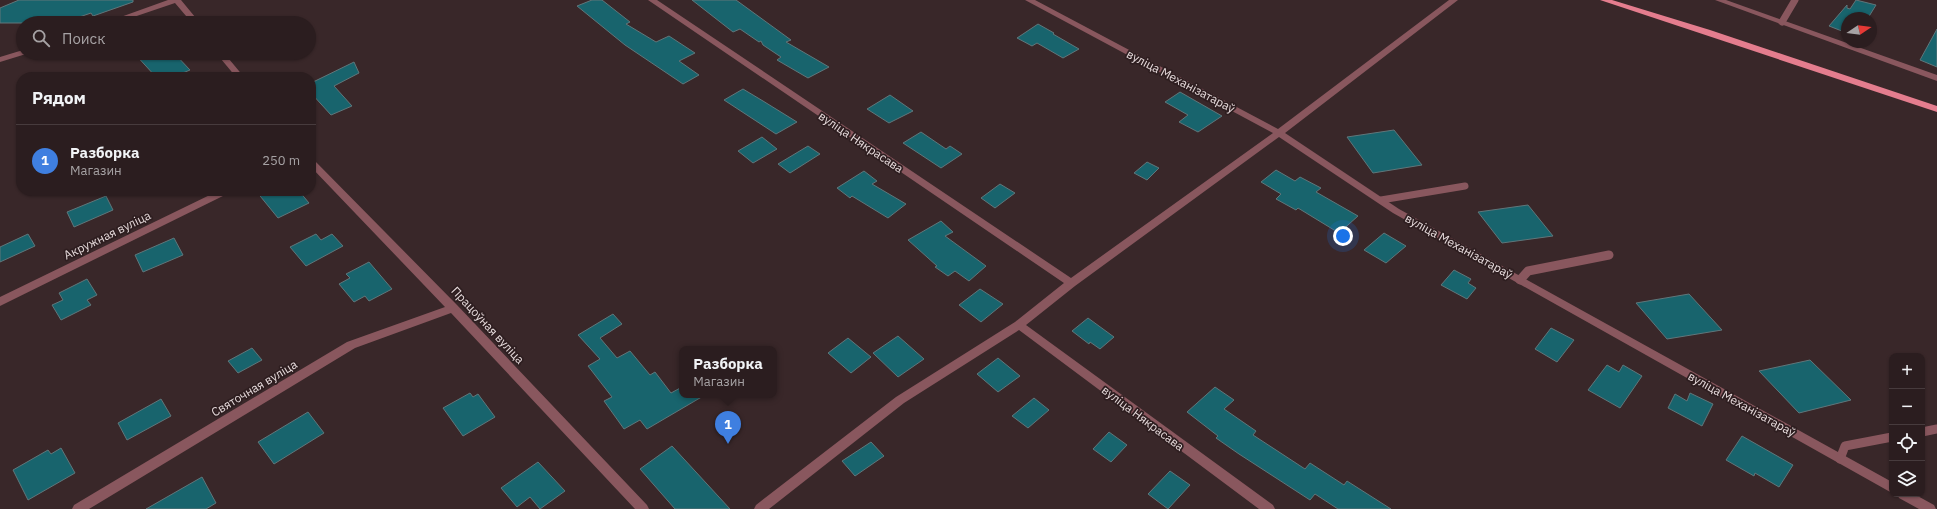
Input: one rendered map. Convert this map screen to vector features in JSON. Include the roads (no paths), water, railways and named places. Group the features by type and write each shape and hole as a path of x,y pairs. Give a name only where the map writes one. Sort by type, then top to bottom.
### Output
{"main road":[{"path":"1604,0 1707,32 1937,110"}],"street":[{"path":"129,16 176,0 190,16"},
{"name":"вуліца Някрасава","path":"652,0 1070,283"},
{"name":"вуліца Механізатараў","path":"1029,0 1279,134 1381,200 1520,280 1889,486"},
{"path":"760,509 900,400 1019,325 1070,283 1279,134 1454,0"},
{"path":"1719,0 1937,78"},
{"path":"0,60 16,54"},
{"path":"226,60 236,72"},
{"name":"Працоўная вуліца","path":"316,167 453,308 639,508"},
{"name":"Акружная вуліца","path":"0,302 216,196"},
{"name":"Святочная вуліца","path":"78,509 351,345 453,308"},
{"name":"вуліца Някрасава","path":"1019,325 1269,509"},
{"path":"1908,497 1930,509"}],"lane":[{"path":"1782,22 1795,0"},
{"path":"1381,200 1465,186"},
{"path":"1520,280 1528,271 1609,255"},
{"path":"1925,431 1937,429"},
{"path":"1840,459 1845,446 1889,438"}],"place":[{"name":"Разборка","path":"728,444"}]}
